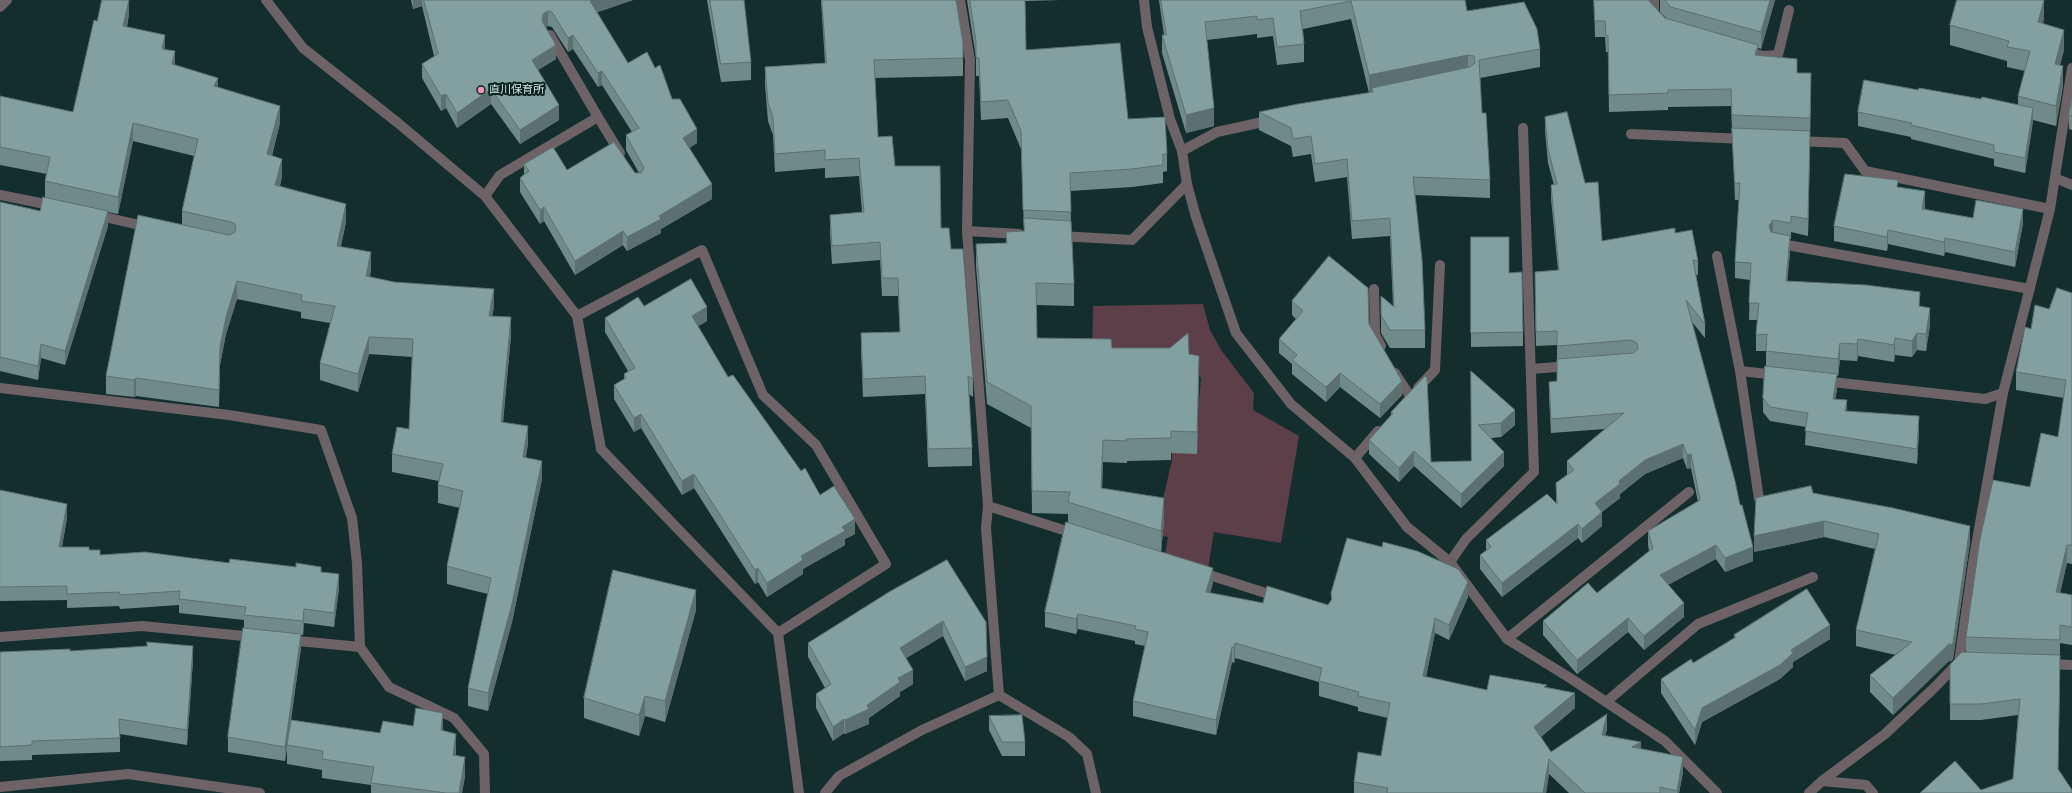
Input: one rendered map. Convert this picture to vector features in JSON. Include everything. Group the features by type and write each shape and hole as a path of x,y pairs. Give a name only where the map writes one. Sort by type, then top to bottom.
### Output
{"street":[{"path":"0,6 7,0"},
{"path":"266,0 303,48 398,123 485,196 577,316 601,449 778,633 799,793"},
{"path":"960,0 970,60 967,231 988,506 986,528 999,695"},
{"path":"1144,0 1147,27 1170,119 1182,151 1187,184 1196,217 1236,333 1291,404 1355,458 1407,527 1450,562 1508,639 1665,741 1717,793"},
{"path":"1654,0 1654,14 1667,29"},
{"path":"1733,48 1763,56 1778,55 1789,10"},
{"path":"548,32 626,163"},
{"path":"1809,793 1822,781 1885,734 1963,662 1974,556 2003,393 2050,209 2072,68"},
{"path":"485,196 500,175 598,117"},
{"path":"1182,151 1218,132 1278,119"},
{"path":"1450,562 1466,539 1534,472 1523,128"},
{"path":"1631,134 1758,139"},
{"path":"1790,140 1845,143 1865,172 2050,209"},
{"path":"2055,178 2072,185"},
{"path":"1046,235 1132,240 1187,184"},
{"path":"0,194 64,208"},
{"path":"87,213 155,228"},
{"path":"967,231 1030,234"},
{"path":"1775,243 2030,289"},
{"path":"577,316 702,250 763,395 816,445 886,564 778,633"},
{"path":"1717,256 1740,371 1759,499"},
{"path":"1392,366 1408,399 1435,370 1440,265"},
{"path":"1374,289 1375,335 1385,353"},
{"path":"1530,369 1577,365"},
{"path":"1740,371 1787,377"},
{"path":"1811,379 1985,399 2003,393"},
{"path":"0,388 229,415 321,430 352,518 357,563 360,647 389,687 454,718 484,754 485,793"},
{"path":"1355,458 1385,424"},
{"path":"1508,639 1689,492"},
{"path":"988,506 1085,537"},
{"path":"1190,570 1288,600"},
{"path":"1606,702 1698,624 1813,577"},
{"path":"0,637 142,626 360,647"},
{"path":"2034,664 2072,665"},
{"path":"825,793 839,776 922,730 999,695"},
{"path":"999,695 1069,736 1087,754 1096,793"},
{"path":"0,787 128,774 260,793"},
{"path":"1822,781 1866,785 1872,793"}],"shaded area":[{"path":"1203,304 1210,330 1221,350 1254,393 1253,410 1299,436 1281,543 1214,532 1208,569 1165,553 1168,537 1155,534 1172,460 1172,452 1195,451 1201,378 1186,362 1092,361 1093,306"}],"building":[{"path":"102,0 129,0 123,26 165,35 162,49 175,51 172,64 218,78 214,86 280,106 267,154 282,159 275,185 346,204 337,246 371,252 366,276 394,282 494,289 489,316 511,317 501,422 528,426 523,457 542,461 512,604 488,693 468,688 491,578 447,566 463,491 438,485 443,464 392,454 397,427 409,429 413,339 369,337 358,374 320,363 335,306 301,301 302,295 237,281 226,317 220,347 219,390 136,378 134,380 106,376 138,215 229,235 234,233 236,229 235,224 231,222 182,211 198,139 133,123 118,197 45,181 50,157 0,147 0,96 73,112 94,20 97,21"},
{"path":"424,0 591,0 590,1 628,63 647,52 655,68 660,65 672,99 680,99 697,129 683,138 712,184 659,216 661,219 627,237 623,231 575,261 544,207 540,210 520,178 529,171 524,164 553,147 567,170 614,142 635,173 641,173 644,168 626,135 639,128 602,71 598,73 573,35 568,38 552,12 548,11 543,14 542,21 556,45 532,60 559,105 520,130 491,89 457,113 446,94 441,96 422,64 438,54"},
{"path":"710,0 744,0 751,62 721,64"},
{"path":"822,0 956,0 963,43 963,58 874,60 878,137 892,136 895,166 940,166 941,228 949,228 951,249 963,249 973,379 968,376 972,448 928,449 925,376 863,379 861,333 900,332 898,278 882,278 880,242 832,246 830,215 864,212 859,158 825,160 825,150 775,154 773,117 768,103 765,67 826,63"},
{"path":"970,0 1025,0 1026,50 1120,43 1128,119 1165,117 1167,154 1163,154 1163,165 1132,169 1070,173 1071,212 1023,210 1021,131 1008,100 981,102 979,58 976,58 976,41"},
{"path":"1161,0 1465,0 1467,11 1524,2 1537,29 1540,49 1479,60 1482,113 1486,113 1490,180 1413,177 1422,259 1425,330 1390,330 1381,315 1381,296 1394,307 1390,218 1352,221 1347,159 1315,164 1311,136 1293,139 1291,128 1259,112 1373,92 1372,88 1470,67 1475,63 1474,56 1468,55 1369,75 1351,1 1300,11 1304,44 1277,47 1273,18 1257,20 1257,16 1205,22 1214,108 1186,115 1162,35 1166,35"},
{"path":"1594,0 1649,0 1665,18 1758,45 1755,55 1797,59 1797,73 1811,73 1810,118 1732,115 1731,89 1668,90 1668,93 1609,95 1608,36 1606,36 1605,21 1595,21"},
{"path":"1665,0 1770,0 1761,32 1671,7"},
{"path":"1957,0 2044,0 2038,22 2064,30 2055,64 2063,66 2056,106 2018,96 2030,51 2007,47 2009,41 1950,25"},
{"path":"1864,80 1918,90 1919,88 1981,99 1982,97 2033,108 2025,158 1994,152 1994,145 1911,125 1912,123 1858,112"},
{"path":"2072,97 2072,116 2069,115"},
{"path":"1567,112 1585,183 1598,182 1602,241 1675,228 1675,233 1692,230 1698,261 1693,260 1705,324 1686,300 1735,481 1740,505 1742,505 1753,547 1725,558 1716,545 1660,575 1684,603 1644,636 1628,618 1577,660 1543,621 1588,583 1597,593 1653,548 1648,531 1700,500 1691,454 1687,455 1683,444 1645,460 1619,481 1620,484 1595,503 1602,512 1582,529 1578,524 1502,583 1480,555 1491,547 1486,540 1547,494 1557,504 1556,483 1574,470 1567,461 1624,413 1551,419 1549,382 1557,381 1557,359 1633,353 1638,349 1637,343 1631,340 1557,346 1557,331 1536,332 1535,272 1559,270 1551,185 1557,184 1548,149 1545,117"},
{"path":"1732,128 1810,131 1808,219 1791,216 1791,223 1773,220 1769,226 1771,232 1790,236 1786,281 1866,285 1920,292 1919,306 1930,308 1926,334 1917,333 1912,341 1895,338 1894,345 1858,339 1857,344 1840,343 1838,359 1766,351 1767,334 1756,335 1759,303 1749,303 1751,263 1735,262 1740,183 1735,183"},
{"path":"1845,174 1898,180 1897,187 1925,191 1922,209 1973,218 1976,200 2023,209 2015,252 1945,238 1944,242 1888,230 1887,237 1834,226"},
{"path":"43,197 108,211 65,351 41,344 38,366 0,357 0,202 40,211"},
{"path":"1024,218 1071,221 1074,284 1036,283 1037,338 1111,339 1112,348 1170,348 1188,333 1189,354 1199,356 1197,432 1171,431 1171,438 1126,439 1127,441 1103,440 1101,488 1164,498 1161,531 1068,502 1070,492 1032,491 1031,406 987,382 976,244 1007,243 1006,232 1024,231"},
{"path":"1471,237 1509,237 1509,273 1522,272 1523,332 1471,333"},
{"path":"1329,256 1368,288 1369,324 1402,381 1380,404 1340,373 1326,387 1292,360 1297,355 1279,339 1303,311 1292,301"},
{"path":"691,279 707,307 692,316 728,377 733,375 801,471 805,468 820,495 834,486 855,519 842,527 845,531 801,556 803,560 767,583 758,568 755,570 694,474 682,481 641,414 634,418 614,385 626,378 624,374 635,368 605,318 638,297 644,306"},
{"path":"2057,288 2072,293 2072,545 2067,545 2056,592 2072,595 2072,627 2060,625 2060,640 1966,637 1980,539 1993,480 2030,487 2041,433 2058,437 2066,380 2016,372 2025,327 2031,329 2035,305 2049,309"},
{"path":"1765,366 1837,374 1833,399 1847,400 1845,411 1919,416 1917,449 1805,431 1808,413 1770,407 1763,398"},
{"path":"1471,371 1515,410 1501,423 1478,425 1504,452 1461,494 1414,451 1399,468 1369,440 1393,413 1391,412 1425,376 1427,378 1431,462 1471,461"},
{"path":"1811,486 1813,493 1893,508 1970,526 1953,643 1950,646 1950,643 1893,698 1870,675 1912,642 1856,630 1879,534 1824,521 1754,536 1756,498"},
{"path":"0,490 67,504 59,547 89,547 89,550 100,550 100,555 145,552 229,563 230,559 296,567 296,563 321,567 321,572 339,574 334,613 304,609 303,621 244,615 246,607 179,599 180,591 120,595 119,592 67,594 67,586 0,587"},
{"path":"1066,522 1213,568 1206,592 1263,603 1267,586 1328,605 1332,599 1331,593 1347,538 1382,547 1383,542 1417,551 1458,569 1468,582 1449,625 1435,618 1423,676 1487,690 1490,675 1547,685 1544,687 1575,693 1534,727 1551,752 1607,714 1602,735 1641,742 1632,747 1683,757 1677,791 1660,787 1660,793 1585,793 1549,759 1543,793 1387,793 1388,788 1354,782 1358,752 1381,756 1390,703 1358,696 1359,692 1319,681 1322,668 1235,643 1234,648 1232,647 1216,720 1133,701 1148,632 1135,629 1136,626 1078,614 1076,619 1045,612"},
{"path":"947,560 986,622 987,657 965,667 943,621 900,648 913,670 898,678 900,682 867,705 869,709 845,720 844,719 833,727 816,694 831,684 808,643 889,592"},
{"path":"613,570 696,590 665,701 645,696 639,715 584,698"},
{"path":"1807,589 1830,625 1791,650 1793,653 1780,665 1702,708 1695,730 1661,679 1691,659 1693,663 1736,637 1734,635"},
{"path":"243,628 301,634 285,747 228,737"},
{"path":"147,642 193,646 187,730 119,719 120,738 32,741 32,745 0,747 0,652 70,649 70,651 147,646"},
{"path":"1962,652 2060,655 2058,769 2072,790 2072,793 1920,793 1955,761 1981,790 2013,779 2020,699 1981,704 1950,704 1950,665"},
{"path":"416,708 443,713 441,730 456,734 453,755 465,757 459,793 446,793 371,783 374,767 322,759 323,751 287,745 291,720 380,733 383,721 413,726"},
{"path":"1022,715 1025,742 1002,742 989,716"}],"place":[{"name":"直川保育所","path":"481,90"}]}
